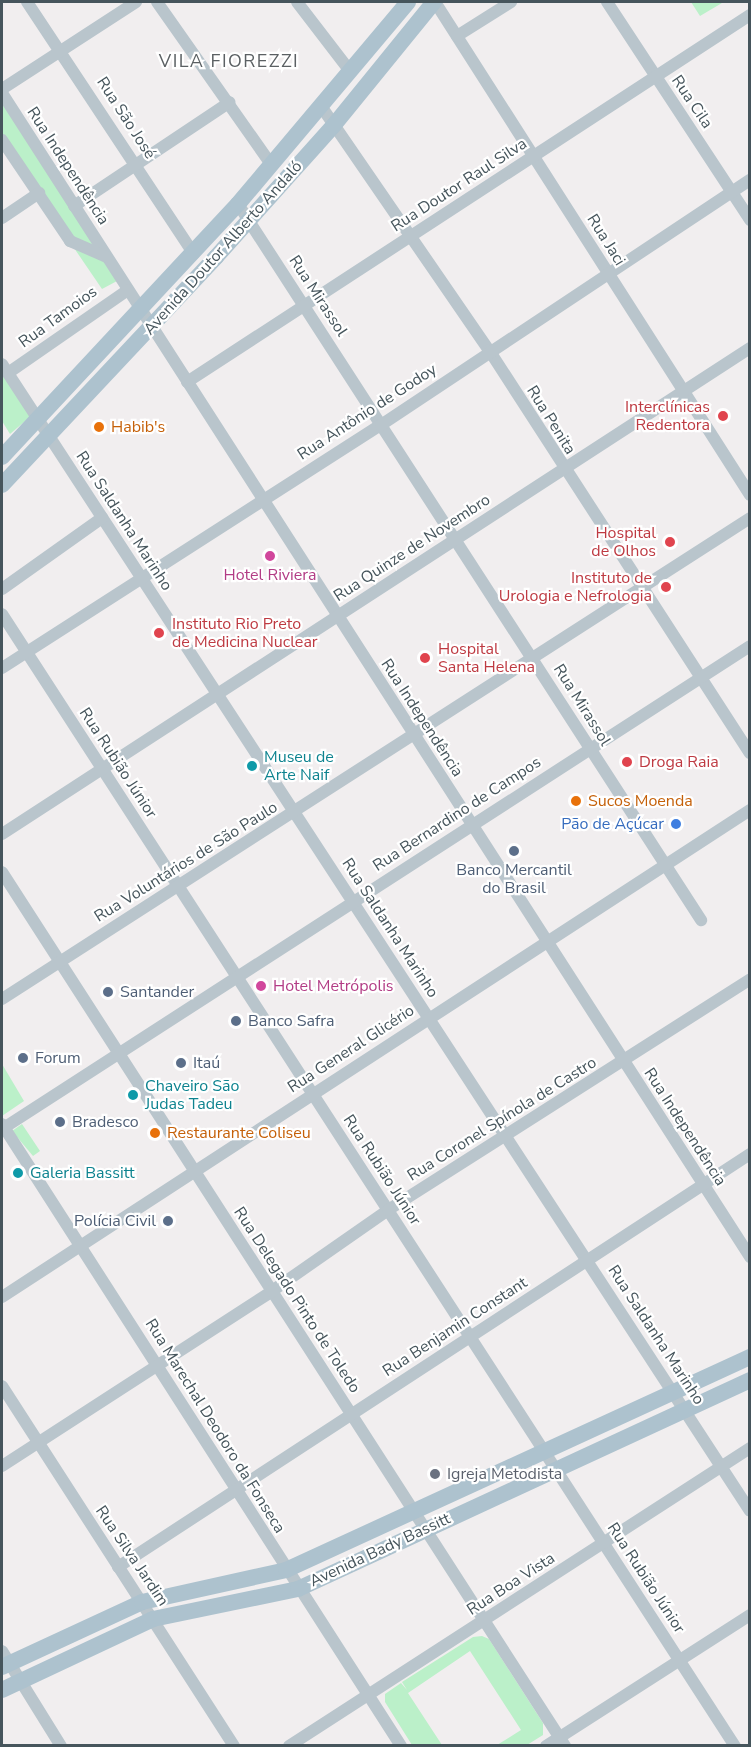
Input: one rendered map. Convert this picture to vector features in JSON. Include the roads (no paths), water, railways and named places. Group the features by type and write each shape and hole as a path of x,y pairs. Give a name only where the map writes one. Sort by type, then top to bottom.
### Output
{"main road":[{"name":"Avenida Doutor Alberto Andaló","path":"2,458 39,422 194,254 408,2"},
{"name":"Avenida Doutor Alberto Andaló","path":"2,485 49,438 334,125 434,2"},
{"name":"Avenida Bady Bassitt","path":"4,1661 142,1602 286,1570 750,1357"},
{"name":"Avenida Bady Bassitt","path":"2,1690 153,1619 298,1589 555,1467 750,1380"}],"street":[{"name":"Rua São José","path":"27,2 62,49 194,254"},
{"path":"2,91 135,2"},
{"path":"157,2 230,102 271,164"},
{"path":"297,2 350,70"},
{"name":"Rua Jaci","path":"434,2 750,495"},
{"path":"457,36 511,2"},
{"name":"Rua Cila","path":"607,2 750,220"},
{"name":"Rua Doutor Raul Silva","path":"187,382 750,15"},
{"name":"Rua Independência","path":"2,91 337,617 750,1257"},
{"path":"74,206 230,102"},
{"name":"Rua Penita","path":"321,106 489,350 562,469 643,586 750,753"},
{"name":"Rua Independência","path":"2,140 70,241 107,257"},
{"name":"Rua Antônio de Godoy","path":"2,668 381,424 489,350 609,275 750,180"},
{"path":"2,218 39,193"},
{"name":"Rua Mirassol","path":"238,204 381,424 453,540 532,655 588,747 701,920"},
{"name":"Rua Tamoios","path":"4,368 128,290"},
{"name":"Rua Quinze de Novembro","path":"2,834 750,348"},
{"name":"Rua Saldanha Marinho","path":"4,368 750,1511"},
{"path":"2,589 102,518"},
{"name":"Rua Voluntários de São Paulo","path":"2,999 58,961 295,813 532,655 750,518"},
{"name":"Rua Rubião Júnior","path":"2,614 735,1746"},
{"name":"Rua Bernardino de Campos","path":"2,1127 118,1054 236,975 353,903 588,747 750,646"},
{"name":"Rua General Glicério","path":"2,1297 750,810"},
{"name":"Rua Delegado Pinto de Toledo","path":"2,872 562,1741"},
{"name":"Rua Coronel Spínola de Castro","path":"2,1466 272,1292 388,1210 750,980"},
{"name":"Rua Marechal Deodoro da Fonseca","path":"2,1127 82,1245 298,1589 401,1746"},
{"name":"Rua Benjamin Constant","path":"118,1567 750,1154"},
{"name":"Rua Silva Jardim","path":"2,1386 234,1746"},
{"name":"Rua Boa Vista","path":"289,1746 370,1696 750,1448"},
{"path":"546,1746 562,1741 750,1615"},
{"path":"4,1661 20,1681 61,1746"}],"place":[{"name":"Interclínicas Redentora","path":"723,416"},
{"name":"Habib's","path":"99,427"},
{"name":"Hospital de Olhos","path":"670,542"},
{"name":"Hotel Riviera","path":"270,556"},
{"name":"Instituto de Urologia e Nefrologia","path":"666,587"},
{"name":"Instituto Rio Preto de Medicina Nuclear","path":"159,633"},
{"name":"Hospital Santa Helena","path":"425,658"},
{"name":"Droga Raia","path":"627,762"},
{"name":"Museu de Arte Naif","path":"252,766"},
{"name":"Sucos Moenda","path":"576,801"},
{"name":"Pão de Açúcar","path":"676,824"},
{"name":"Banco Mercantil do Brasil","path":"514,851"},
{"name":"Hotel Metrópolis","path":"261,986"},
{"name":"Santander","path":"108,992"},
{"name":"Banco Safra","path":"236,1021"},
{"name":"Forum","path":"23,1058"},
{"name":"Itaú","path":"181,1063"},
{"name":"Chaveiro São Judas Tadeu","path":"133,1095"},
{"name":"Bradesco","path":"60,1122"},
{"name":"Restaurante Coliseu","path":"155,1133"},
{"name":"Galeria Bassitt","path":"18,1173"},
{"name":"Polícia Civil","path":"168,1221"},
{"name":"Igreja Metodista","path":"435,1474"}],"district":[{"name":"VILA FIOREZZI","path":"229,61"}]}
